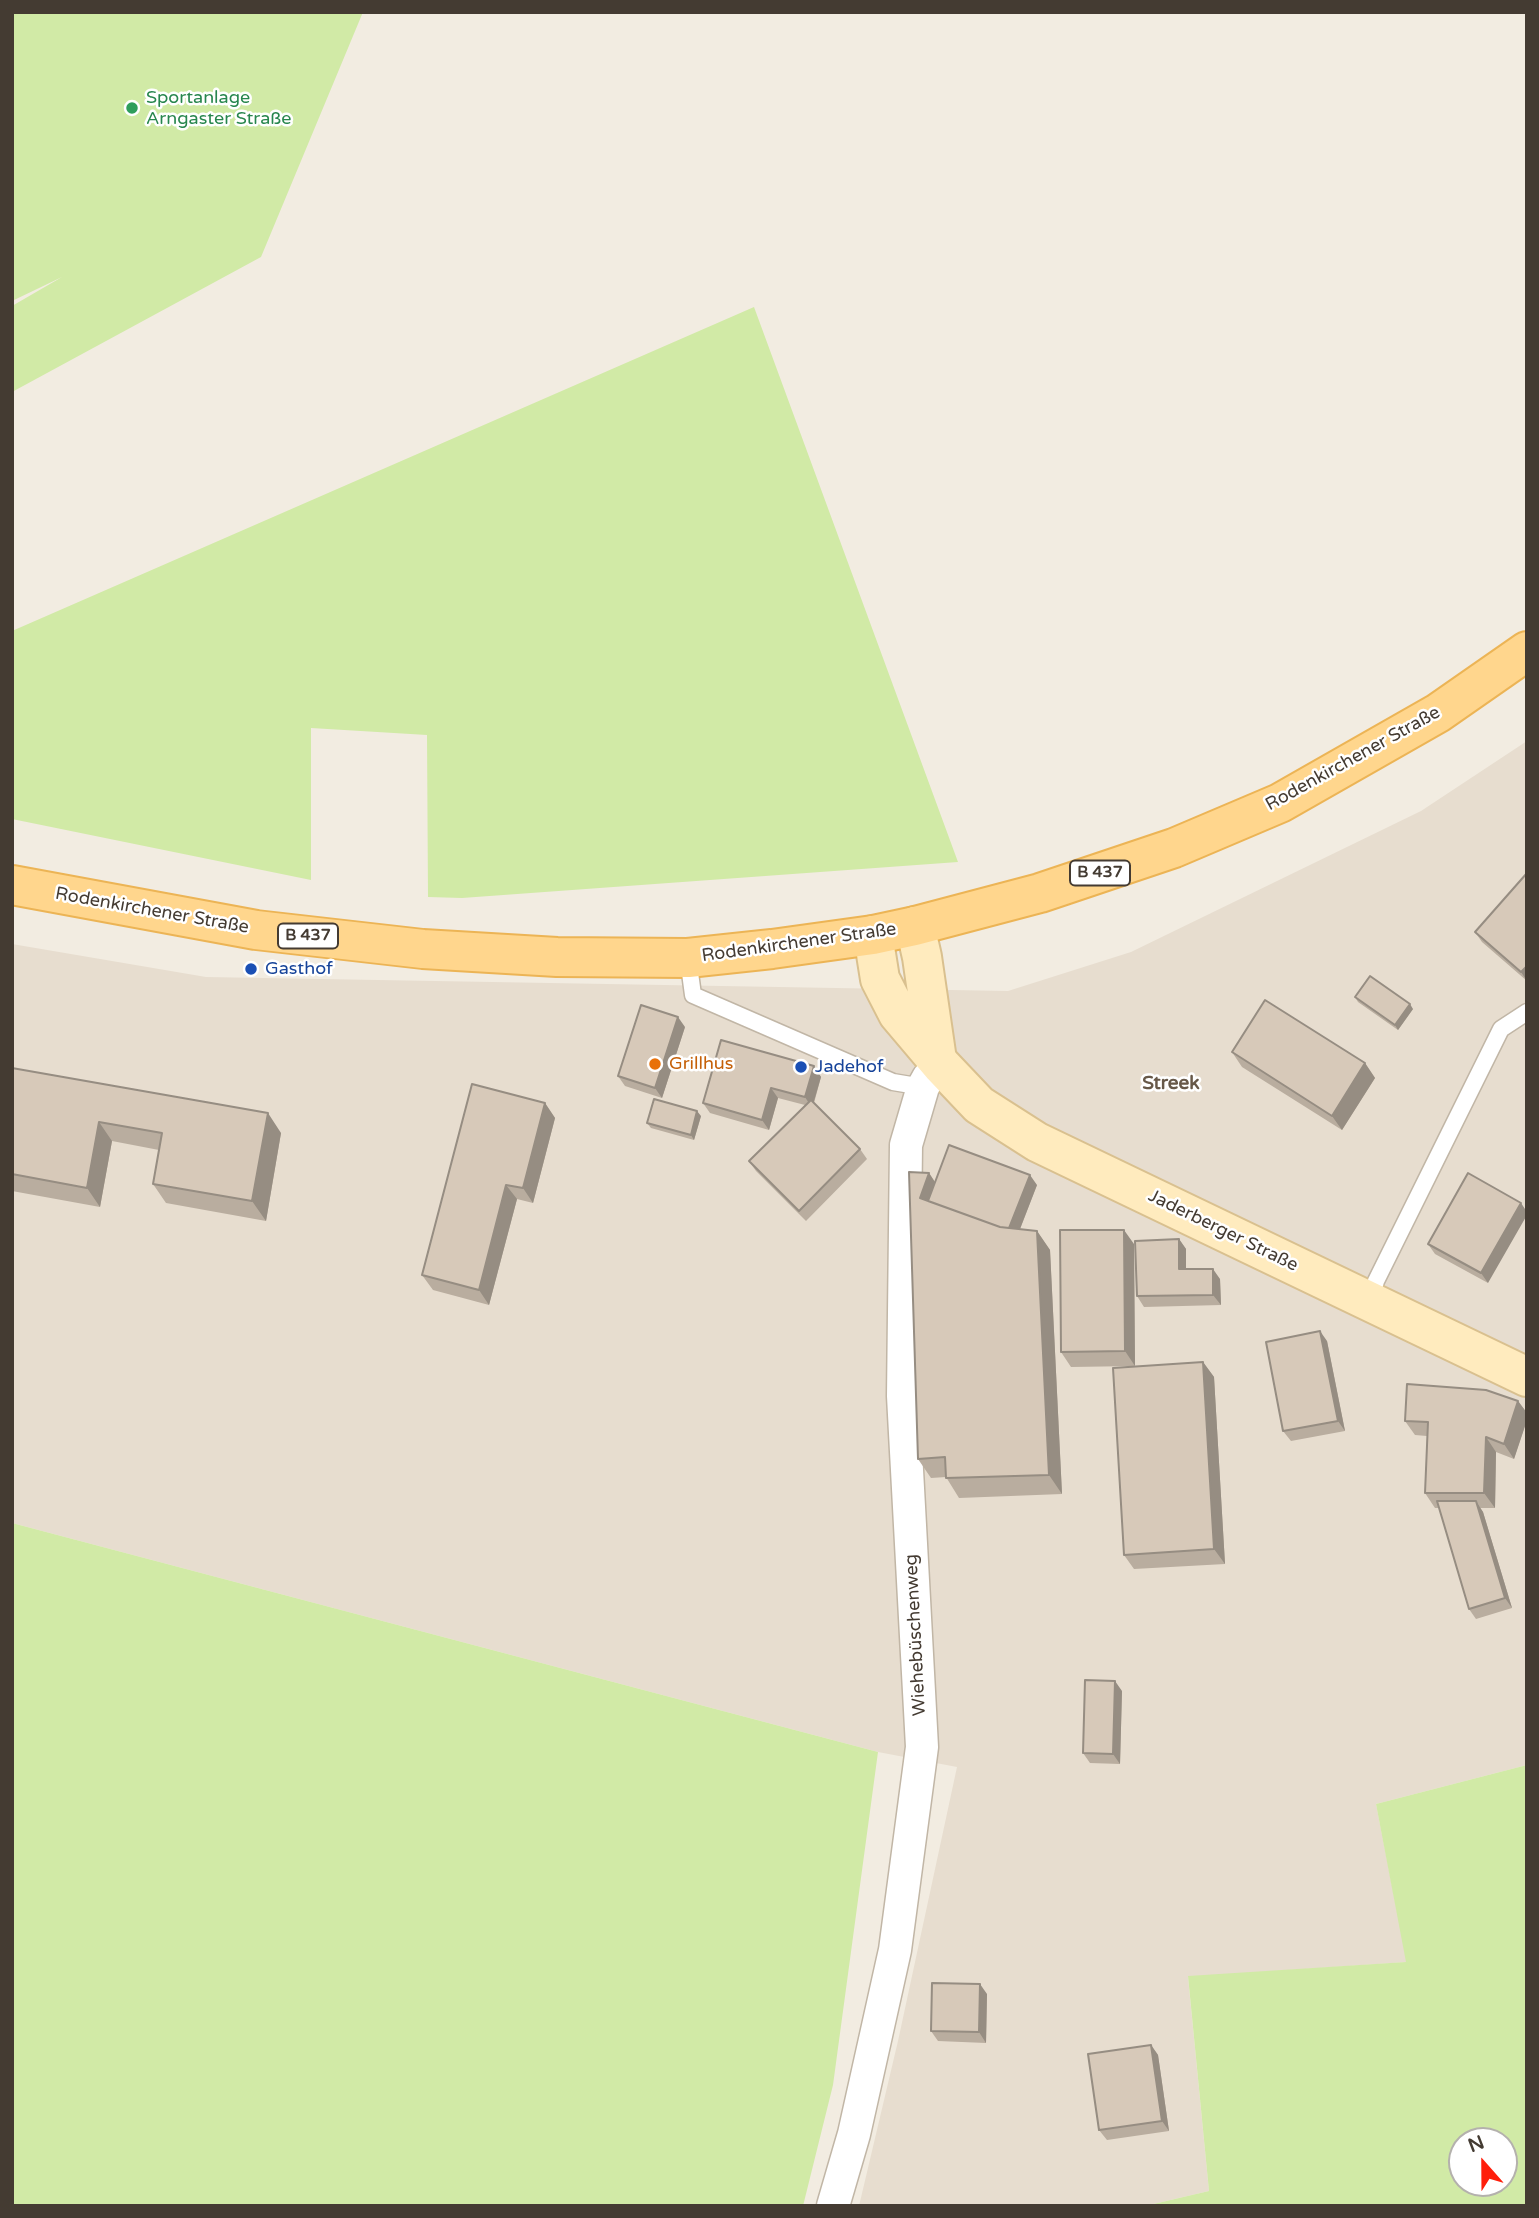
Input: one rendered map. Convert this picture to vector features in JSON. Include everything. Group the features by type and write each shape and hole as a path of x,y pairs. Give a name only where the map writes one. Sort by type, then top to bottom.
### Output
{"main road":[{"name":"Rodenkirchener Straße","path":"12,885 256,930 423,949 556,957 688,958 873,934 915,926 1040,893 1174,848 1280,803 1438,713 1527,651"}],"street":[{"path":"915,926 922,957 934,1071"},
{"name":"Jaderberger Straße","path":"873,934 880,979 898,1014 934,1071 979,1105 1037,1142 1527,1377"},
{"name":"Wiehebüschenweg","path":"833,2206 854,2134 895,1950 922,1747 903,1396 906,1145 934,1071"}],"lane":[{"path":"688,958 693,995 893,1082 934,1071"},
{"path":"1370,1302 1376,1280 1501,1029 1527,1012"}],"shaded area":[{"path":"1527,741 1527,1765 1376,1804 1407,1962 1188,1977 1209,2191 1145,2206 859,2206 898,2041 957,1767 878,1752 12,1523 12,944 206,977 1008,991 1131,952 1421,811"}],"green space":[{"name":"Sportanlage Arngaster Straße","path":"12,12 363,12 261,257 12,392 12,306 62,277 12,301"},
{"path":"754,307 958,862 462,898 428,897 427,735 311,728 311,880 12,819 12,631"},
{"path":"12,1523 878,1752 833,2085 803,2206 12,2206"},
{"path":"1527,1765 1527,2206 1145,2206 1209,2191 1188,1976 1406,1962 1376,1804"}],"building":[{"path":"1527,873 1527,966 1521,972 1475,932"},
{"path":"1370,976 1410,1004 1395,1025 1355,997"},
{"path":"1265,1000 1365,1063 1332,1116 1232,1052"},
{"path":"641,1005 678,1017 655,1088 618,1076"},
{"path":"721,1040 814,1066 805,1097 771,1088 762,1120 703,1103"},
{"path":"12,1068 268,1113 252,1201 153,1184 162,1133 99,1122 87,1188 12,1174"},
{"path":"472,1084 545,1103 523,1188 506,1185 479,1290 422,1275"},
{"path":"654,1099 697,1111 691,1135 647,1123"},
{"path":"811,1100 860,1149 799,1211 749,1161"},
{"path":"949,1145 1030,1175 1009,1228 928,1201"},
{"path":"909,1172 929,1173 920,1198 1000,1227 1037,1231 1049,1475 946,1478 945,1457 918,1459"},
{"path":"1468,1173 1521,1203 1481,1273 1428,1244"},
{"path":"1060,1230 1124,1230 1125,1351 1061,1352"},
{"path":"1179,1239 1179,1269 1213,1269 1213,1295 1137,1296 1135,1241"},
{"path":"1320,1331 1338,1421 1283,1431 1266,1342"},
{"path":"1203,1362 1214,1549 1124,1555 1113,1368"},
{"path":"1407,1384 1486,1390 1518,1401 1504,1444 1486,1437 1484,1493 1425,1493 1428,1422 1405,1421"},
{"path":"1437,1501 1476,1501 1505,1598 1469,1609"},
{"path":"1085,1680 1115,1681 1113,1754 1083,1753"},
{"path":"932,1983 980,1984 979,2032 931,2031"},
{"path":"1151,2045 1162,2121 1099,2130 1088,2054"}],"place":[{"name":"Sportanlage Arngaster Straße","path":"132,108"},
{"name":"Gasthof","path":"251,969"},
{"name":"Grillhus","path":"655,1064"},
{"name":"Jadehof","path":"801,1067"}],"district":[{"name":"Streek","path":"1171,1084"}]}
